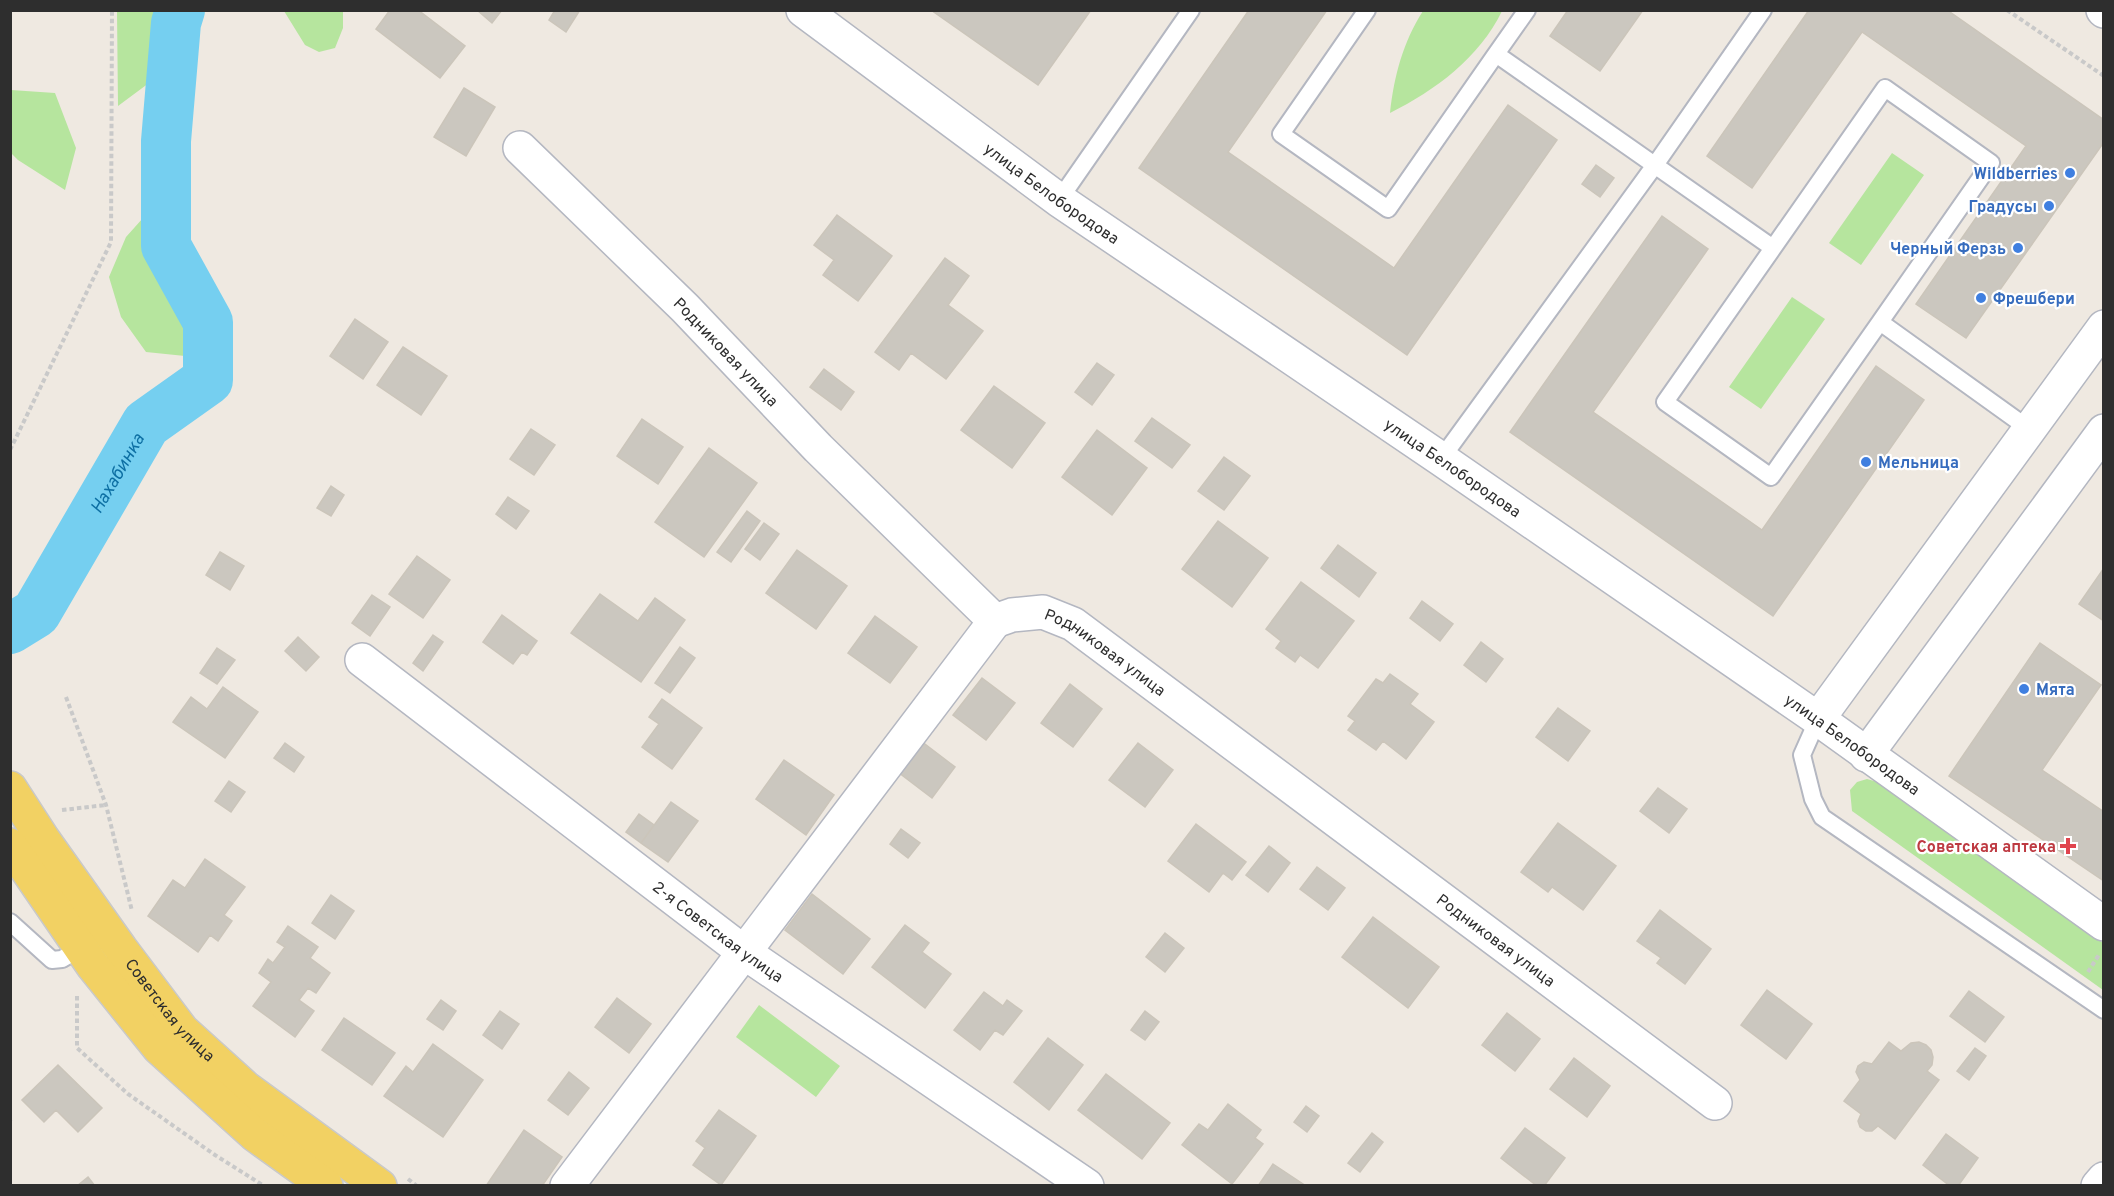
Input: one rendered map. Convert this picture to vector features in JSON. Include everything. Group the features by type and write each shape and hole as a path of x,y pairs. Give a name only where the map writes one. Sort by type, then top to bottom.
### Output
{"main road":[{"name":"Советская улица","path":"10,788 120,949 182,1030 246,1088 380,1185"},
{"name":"Советская улица","path":"10,845 81,948 159,1048 255,1135 326,1185"}],"street":[{"name":"улица Белобородова","path":"803,10 1059,200 1441,459 1818,719 2103,924"},
{"name":"Родниковая улица","path":"520,148 685,308 818,448 995,621 1012,615 1043,612 1073,624 1715,1102"},
{"path":"1818,719 2029,429 2099,344"},
{"path":"1866,755 2103,431"},
{"path":"567,1185 995,621"},
{"name":"2-я Советская улица","path":"362,660 745,953 1087,1185"},
{"path":"2098,1185 2103,1179"}],"lane":[{"path":"1059,200 1191,10"},
{"path":"1367,10 1281,134 1388,209 1527,10"},
{"path":"1441,459 1655,165 1763,10"},
{"path":"1496,54 1773,248"},
{"path":"1885,88 1991,163 1771,477 1665,402 1773,248 1885,88"},
{"path":"1880,322 2029,429"},
{"path":"1818,719 1802,755 1813,800 1822,817 2103,1010"},
{"path":"10,921 52,960 63,959 81,948"}],"path":[{"path":"10,450 111,242 112,10"},
{"path":"2007,10 2103,76"},
{"path":"66,697 106,805 133,914"},
{"path":"62,810 106,805"},
{"path":"2088,972 2103,948"},
{"path":"77,994 77,1048 128,1094 215,1155 264,1185"}],"green space":[{"path":"117,11 161,11 153,38 153,80 118,106"},
{"path":"284,11 343,11 343,28 335,48 319,52 305,45"},
{"path":"1423,11 1502,11 1481,44 1455,71 1424,94 1390,113 1400,60"},
{"path":"11,90 55,93 76,148 65,190 18,160 11,153"},
{"path":"1892,153 1924,175 1861,265 1829,243"},
{"path":"143,218 166,224 187,257 208,322 185,356 146,352 121,317 109,277 126,237"},
{"path":"1792,297 1825,319 1761,409 1729,387"},
{"path":"1867,779 1881,783 2103,943 2103,990 1852,811 1850,790 1857,782"},
{"path":"759,1005 840,1066 816,1097 736,1037"}],"building":[{"path":"390,10 418,10 465,46 440,78 376,29"},
{"path":"477,10 502,10 492,23"},
{"path":"555,10 580,10 566,32 549,20"},
{"path":"931,10 1091,10 1038,85"},
{"path":"1249,10 1327,10 1228,152 1394,268 1508,105 1557,140 1407,355 1139,168"},
{"path":"1568,10 1643,10 1600,71 1550,36"},
{"path":"1809,10 1947,10 2104,120 2104,142 1966,338 1916,304 2026,146 1862,32 1752,188 1707,156"},
{"path":"464,88 495,107 466,156 434,137"},
{"path":"1596,165 1614,178 1600,197 1582,184"},
{"path":"837,215 892,256 858,301 823,275 834,260 814,245"},
{"path":"1662,216 1708,249 1593,412 1762,530 1876,366 1924,400 1773,616 1510,432"},
{"path":"945,258 969,276 948,305 983,331 946,379 911,353 899,370 875,352"},
{"path":"355,319 388,342 363,379 330,356"},
{"path":"403,347 447,376 421,415 377,385"},
{"path":"1097,363 1114,375 1092,405 1075,392"},
{"path":"824,369 854,392 841,410 810,387"},
{"path":"994,386 1045,423 1012,468 961,430"},
{"path":"1152,418 1190,445 1172,468 1135,441"},
{"path":"642,419 683,447 658,484 617,456"},
{"path":"531,429 555,445 534,475 510,459"},
{"path":"1097,430 1147,468 1112,515 1062,477"},
{"path":"709,448 757,483 704,557 655,522"},
{"path":"1224,457 1250,476 1224,510 1198,491"},
{"path":"331,486 344,495 331,516 317,508"},
{"path":"508,497 529,511 516,529 496,514"},
{"path":"747,511 760,521 731,562 717,552"},
{"path":"1218,521 1268,558 1232,607 1182,569"},
{"path":"764,523 779,534 760,560 745,549"},
{"path":"1338,545 1376,573 1359,597 1321,568"},
{"path":"797,550 847,586 816,629 766,593"},
{"path":"220,552 244,566 230,590 206,575"},
{"path":"417,556 450,580 423,618 389,594"},
{"path":"2104,568 2104,621 2079,604"},
{"path":"1301,582 1354,621 1318,668 1300,655 1295,662 1276,648 1281,641 1266,629"},
{"path":"600,594 638,621 655,598 685,620 641,682 571,633"},
{"path":"372,595 390,607 370,636 352,623"},
{"path":"1422,601 1453,624 1440,641 1410,618"},
{"path":"502,615 537,641 527,655 522,652 513,664 483,642"},
{"path":"875,616 917,647 890,683 848,653"},
{"path":"433,635 443,642 423,671 413,663"},
{"path":"298,637 319,657 306,671 285,651"},
{"path":"1481,642 1503,659 1486,682 1464,665"},
{"path":"2040,643 2101,685 2042,770 2104,812 2104,881 1949,776"},
{"path":"680,647 695,658 670,693 655,683"},
{"path":"217,648 235,660 217,684 200,673"},
{"path":"1390,674 1418,694 1410,704 1434,722 1406,759 1383,741 1376,750 1348,730 1355,721 1348,716 1376,679 1383,683"},
{"path":"982,678 1015,703 986,740 953,715"},
{"path":"1070,684 1102,709 1073,747 1041,723"},
{"path":"223,687 258,712 225,758 173,722 191,697 207,709"},
{"path":"662,699 702,728 672,769 642,747 659,724 649,717"},
{"path":"1558,708 1590,731 1568,761 1536,737"},
{"path":"921,741 955,767 932,798 898,772"},
{"path":"285,743 304,757 294,772 274,758"},
{"path":"1138,743 1173,770 1145,807 1109,780"},
{"path":"784,760 834,795 806,835 756,799"},
{"path":"229,781 245,792 231,812 215,801"},
{"path":"1658,788 1687,809 1669,833 1640,811"},
{"path":"671,802 698,821 668,862 641,843"},
{"path":"639,814 654,825 641,843 626,832"},
{"path":"1558,823 1616,866 1583,910 1552,887 1548,892 1521,872"},
{"path":"1196,824 1246,862 1232,880 1223,873 1209,892 1168,861"},
{"path":"901,829 920,843 908,858 890,844"},
{"path":"1269,846 1290,863 1268,892 1246,875"},
{"path":"205,859 245,887 224,915 232,921 218,941 210,935 198,952 148,916 173,880 185,888"},
{"path":"1317,867 1345,888 1328,910 1300,889"},
{"path":"812,894 870,939 843,974 785,930"},
{"path":"331,895 354,911 335,939 312,923"},
{"path":"1660,910 1711,949 1685,984 1657,963 1661,958 1637,941"},
{"path":"1373,917 1439,967 1408,1008 1342,957"},
{"path":"905,925 929,943 922,952 951,974 925,1008 872,967"},
{"path":"288,926 318,947 310,958 330,973 316,993 308,988 299,1000 314,1011 295,1037 253,1006 271,982 259,973 268,959 273,963 285,947 277,942"},
{"path":"1165,933 1184,948 1165,972 1146,957"},
{"path":"1767,990 1812,1024 1786,1059 1741,1025"},
{"path":"1969,991 2004,1017 1985,1042 1950,1016"},
{"path":"984,992 1003,1006 1007,1000 1022,1011 1003,1035 995,1030 980,1050 954,1030"},
{"path":"617,998 651,1024 629,1053 595,1027"},
{"path":"441,1000 456,1011 443,1030 427,1019"},
{"path":"500,1011 519,1024 502,1049 483,1035"},
{"path":"1145,1011 1159,1022 1145,1040 1131,1030"},
{"path":"1507,1013 1540,1039 1515,1071 1482,1045"},
{"path":"344,1018 395,1053 372,1085 322,1050"},
{"path":"1048,1038 1083,1065 1049,1110 1014,1082"},
{"path":"1889,1042 1901,1051 1911,1043 1919,1042 1926,1045 1933,1057 1932,1065 1927,1071 1939,1080 1895,1139 1878,1126 1872,1131 1866,1131 1860,1127 1858,1121 1861,1114 1844,1101 1860,1080 1856,1072 1858,1066 1864,1062 1872,1064"},
{"path":"433,1044 483,1080 443,1137 384,1096 406,1066 413,1072"},
{"path":"1975,1048 1986,1056 1969,1080 1957,1071"},
{"path":"1574,1058 1610,1086 1587,1117 1550,1089"},
{"path":"58,1065 102,1108 78,1132 56,1110 44,1122 22,1100"},
{"path":"569,1072 589,1088 568,1115 548,1100"},
{"path":"1106,1074 1170,1123 1142,1159 1078,1110"},
{"path":"1228,1104 1261,1130 1255,1138 1263,1144 1232,1184 1182,1145 1199,1124 1208,1130"},
{"path":"1306,1106 1319,1116 1307,1132 1294,1122"},
{"path":"719,1110 756,1136 721,1185 693,1165 705,1148 696,1141"},
{"path":"1525,1128 1565,1158 1544,1186 1537,1186 1501,1158"},
{"path":"524,1130 562,1157 542,1186 486,1186"},
{"path":"1372,1133 1383,1142 1360,1172 1348,1163"},
{"path":"1946,1134 1978,1158 1958,1186 1950,1186 1923,1165"},
{"path":"1273,1164 1306,1186 1258,1186"},
{"path":"88,1177 95,1186 77,1186"}],"waterway":[{"name":"Нахабинка","path":"10,629 36,613 146,424 208,380 208,322 166,246 166,141 176,23 180,10"}],"place":[{"name":"Wildberries","path":"2070,173"},
{"name":"Градусы","path":"2049,206"},
{"name":"Черный Ферзь","path":"2018,248"},
{"name":"Фрешбери","path":"1981,298"},
{"name":"Мельница","path":"1866,462"},
{"name":"Мята","path":"2024,689"},
{"name":"Советская аптека","path":"2068,846"}]}
